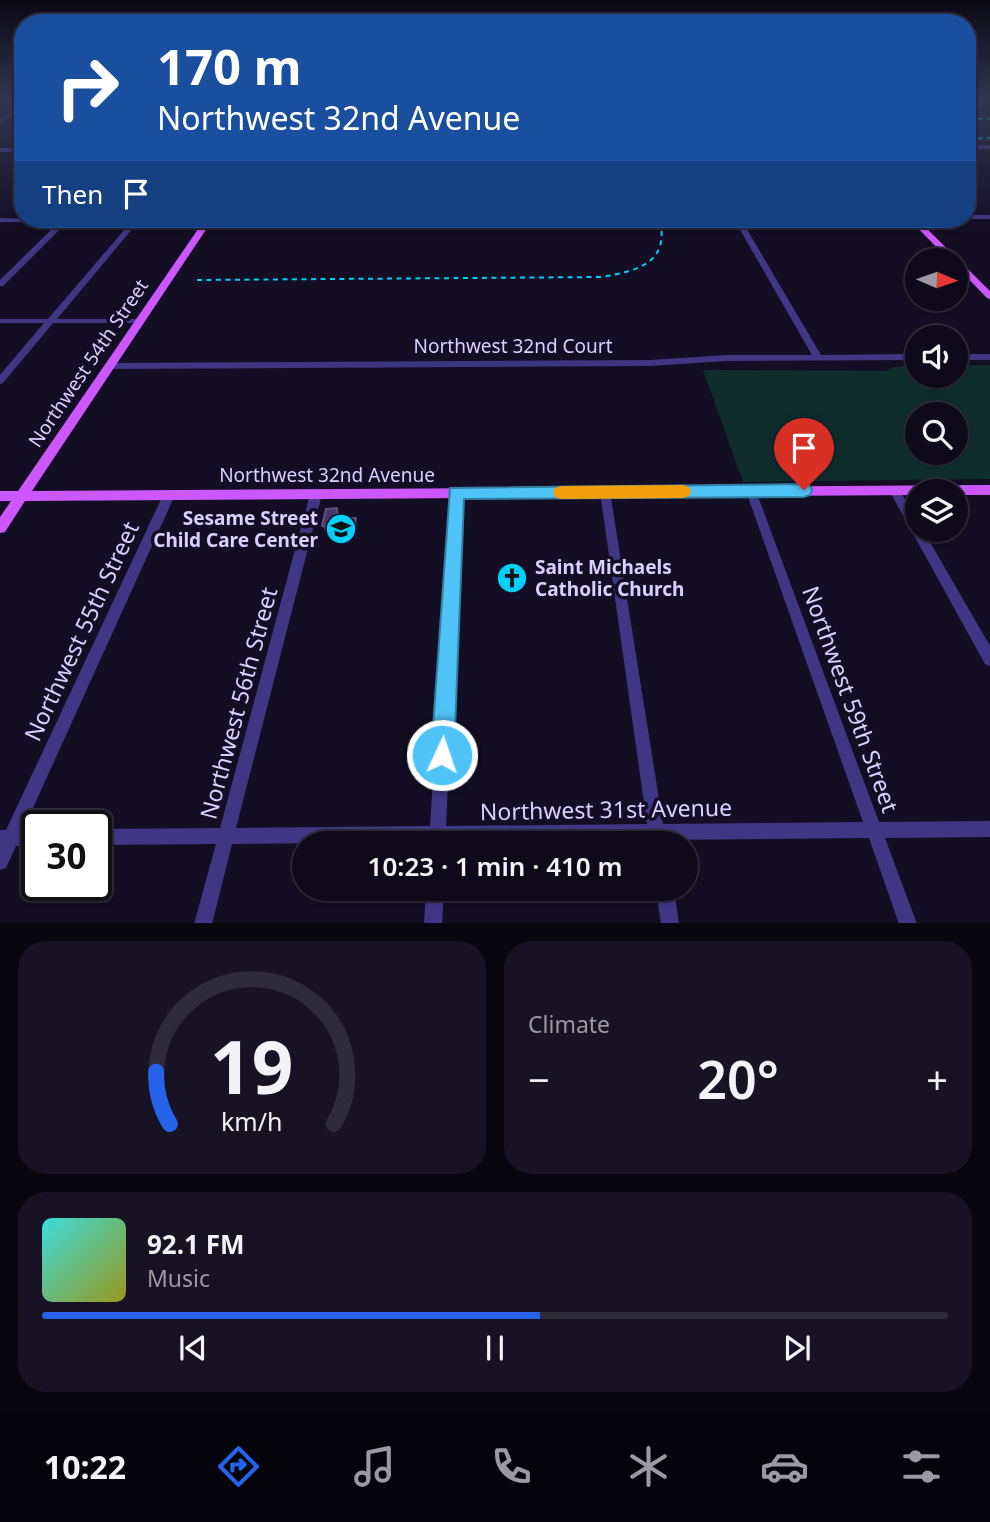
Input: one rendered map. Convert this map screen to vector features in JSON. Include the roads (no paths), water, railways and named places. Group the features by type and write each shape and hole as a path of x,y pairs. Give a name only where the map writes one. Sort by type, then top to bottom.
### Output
{"main road":[{"name":"Northwest 54th Street","path":"0,528 202,228"},
{"path":"922,228 942,248"},
{"path":"968,274 990,296"},
{"name":"Northwest 32nd Avenue","path":"0,496 990,490"}],"street":[{"path":"0,285 57,228"},
{"path":"0,381 129,228"},
{"path":"742,228 818,358"},
{"path":"0,321 140,321"},
{"name":"Northwest 32nd Court","path":"109,366 650,363 905,357"},
{"path":"968,357 990,357"},
{"path":"894,490 905,509"},
{"name":"Northwest 59th Street","path":"751,491 908,923"},
{"path":"605,492 656,831"},
{"path":"438,831 456,493"},
{"name":"Northwest 56th Street","path":"203,923 316,494"},
{"name":"Northwest 55th Street","path":"0,862 6,838 169,495"},
{"path":"924,542 990,659"},
{"name":"Northwest 31st Avenue","path":"698,836 990,829"},
{"name":"Northwest 31st Avenue","path":"112,837 292,837"},
{"path":"433,923 434,901"},
{"path":"667,901 670,923"}],"railway":[{"path":"197,280 602,277 628,271 649,262 660,246 661,228"}],"place":[{"name":"Sesame Street Child Care Center","path":"341,529"},
{"name":"Saint Michaels Catholic Church","path":"512,578"}]}
